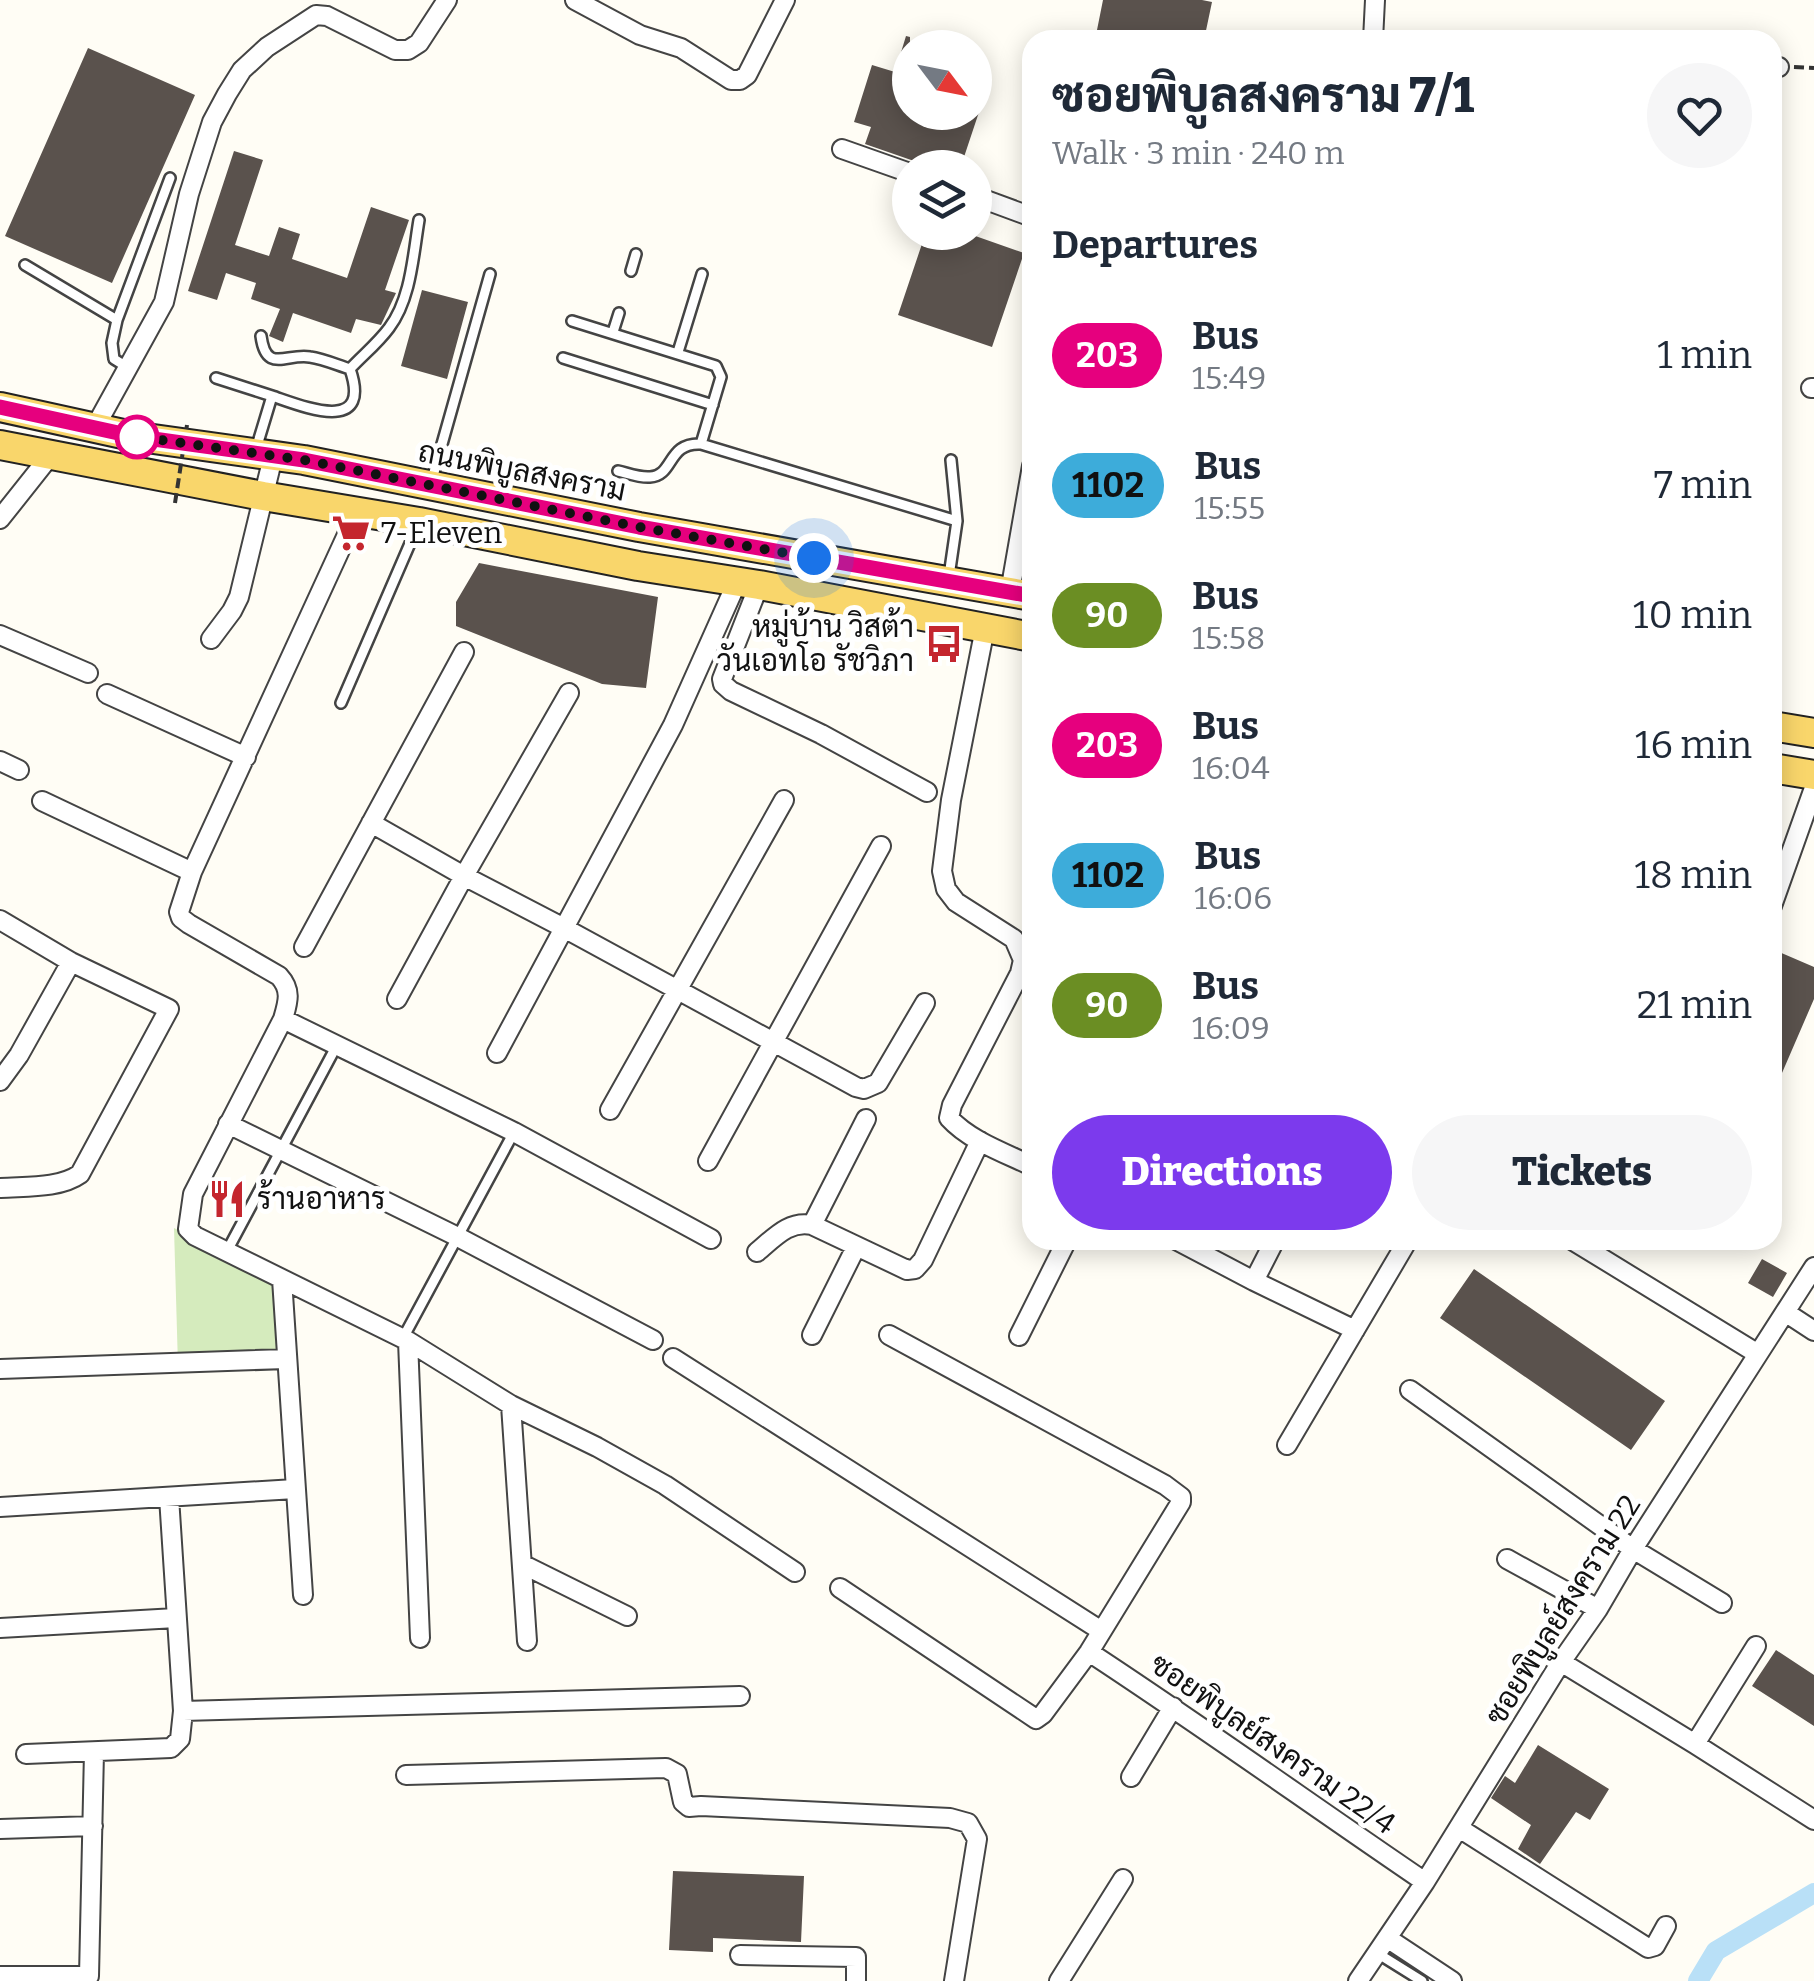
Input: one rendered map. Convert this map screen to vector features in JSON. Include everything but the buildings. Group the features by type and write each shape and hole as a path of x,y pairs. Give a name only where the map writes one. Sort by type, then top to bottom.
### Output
{"main road":[{"name":"ถนนพิบูลสงคราม","path":"0,407 94,429 195,436 264,455 639,527 1021,594"},
{"path":"183,493 195,436"},
{"path":"0,445 183,493 264,496 420,522 1022,635"},
{"path":"1782,728 1814,733"},
{"path":"1782,769 1814,774"}],"street":[{"path":"94,429 164,302 189,194 212,122 242,70 267,47 316,15 327,16 395,50 408,50 419,43 447,0"},
{"path":"576,0 640,36 682,48 732,80 740,80 747,75 785,0"},
{"path":"1374,30 1375,0"},
{"path":"842,150 892,168"},
{"path":"992,202 1022,213"},
{"path":"211,639 236,604 264,496 264,455"},
{"path":"0,519 50,456"},
{"path":"358,513 192,872 179,912 182,918 279,976 289,996 283,1019 193,1194 188,1228 195,1236 406,1339 511,1406 665,1484 795,1572"},
{"path":"748,584 723,684 927,792"},
{"path":"497,1053 748,584"},
{"path":"985,628 942,871 946,888 956,902 1014,939 1022,956"},
{"path":"0,635 88,673"},
{"path":"304,947 464,652"},
{"path":"397,999 569,693"},
{"path":"107,694 246,756"},
{"path":"0,762 19,770"},
{"path":"1782,878 1814,788"},
{"path":"42,800 192,872"},
{"path":"610,1110 784,800"},
{"path":"371,823 856,1087 871,1088 878,1083 925,1003"},
{"path":"708,1161 881,846"},
{"path":"0,920 71,962 169,1008 80,1174 61,1182 0,1188"},
{"path":"0,1082 71,962"},
{"path":"1022,966 952,1105 950,1118 980,1140 1022,1161"},
{"path":"283,1019 514,1132 711,1239"},
{"path":"812,1226 866,1120"},
{"path":"228,1124 456,1236 654,1340"},
{"path":"757,1252 794,1224 812,1226 907,1270 915,1269 924,1260 980,1140"},
{"path":"812,1335 856,1246"},
{"path":"1019,1336 1062,1250"},
{"path":"1195,1250 1355,1330"},
{"path":"1254,1281 1270,1250"},
{"path":"1288,1445 1402,1250"},
{"path":"1588,1250 1758,1354"},
{"name":"ซอยพิบูลย์สงคราม 22","path":"1358,1981 1425,1882 1814,1267"},
{"path":"282,1279 303,1595"},
{"path":"1785,1312 1814,1331"},
{"path":"840,1588 1036,1719 1088,1652 1177,1511 1181,1497 889,1335"},
{"path":"406,1339 420,1638"},
{"path":"673,1358 1100,1630"},
{"path":"0,1369 286,1359"},
{"path":"1410,1390 1633,1549 1722,1603"},
{"path":"511,1406 528,1640"},
{"path":"0,1507 296,1489"},
{"path":"26,1754 171,1748 180,1740 183,1711 168,1496"},
{"path":"1507,1558 1598,1609"},
{"path":"522,1564 628,1616"},
{"path":"0,1628 176,1618"},
{"path":"1695,1744 1756,1646"},
{"name":"ซอยพิบูลย์สงคราม 22/4","path":"1088,1652 1425,1882"},
{"path":"1561,1662 1814,1820"},
{"path":"183,1711 740,1696"},
{"path":"1130,1777 1173,1707"},
{"path":"0,1976 89,1976 94,1752"},
{"path":"406,1775 666,1768 677,1774 683,1802 689,1807 950,1818 968,1823 977,1839 954,1981"},
{"path":"0,1829 92,1826"},
{"path":"1459,1828 1648,1948 1655,1946 1666,1926"},
{"path":"1059,1981 1123,1879"},
{"path":"1382,1945 1452,1981"},
{"path":"740,1956 856,1958 856,1981"}],"lane":[{"path":"128,368 114,359 112,352 117,320 170,178"},
{"path":"350,369 391,326 408,286 419,220"},
{"path":"631,271 636,254"},
{"path":"25,265 117,320"},
{"path":"430,486 490,274"},
{"path":"678,352 702,274"},
{"path":"613,332 619,313"},
{"path":"572,320 716,366 721,376 700,444"},
{"path":"261,336 263,350 271,358 281,361 312,357 350,369"},
{"path":"563,358 713,405"},
{"path":"216,378 319,411 342,412 354,390 350,369"},
{"path":"264,455 272,396"},
{"path":"618,470 655,477 681,447 700,444 957,521"},
{"path":"948,581 957,521 951,460"},
{"path":"340,703 420,522"},
{"path":"227,1251 337,1046"},
{"path":"406,1339 456,1236 514,1132"},
{"path":"1382,1945 1422,1981"}],"path":[{"path":"183,493 195,436"}],"green space":[{"path":"174,1228 278,1280 282,1359 178,1366"}],"waterway":[{"path":"1698,1981 1716,1951 1814,1893"}],"bus line":[{"name":"203","path":"0,407 132,436 304,460 639,527 1022,594"}],"place":[{"name":"7-Eleven","path":"351,533"},
{"name":"หมู่บ้าน วิสต้า วันเอทโอ รัชวิภา","path":"944,644"},
{"name":"ร้านอาหาร","path":"227,1199"}],"route":[{"path":"137,437 132,436 304,460 814,558"}]}
